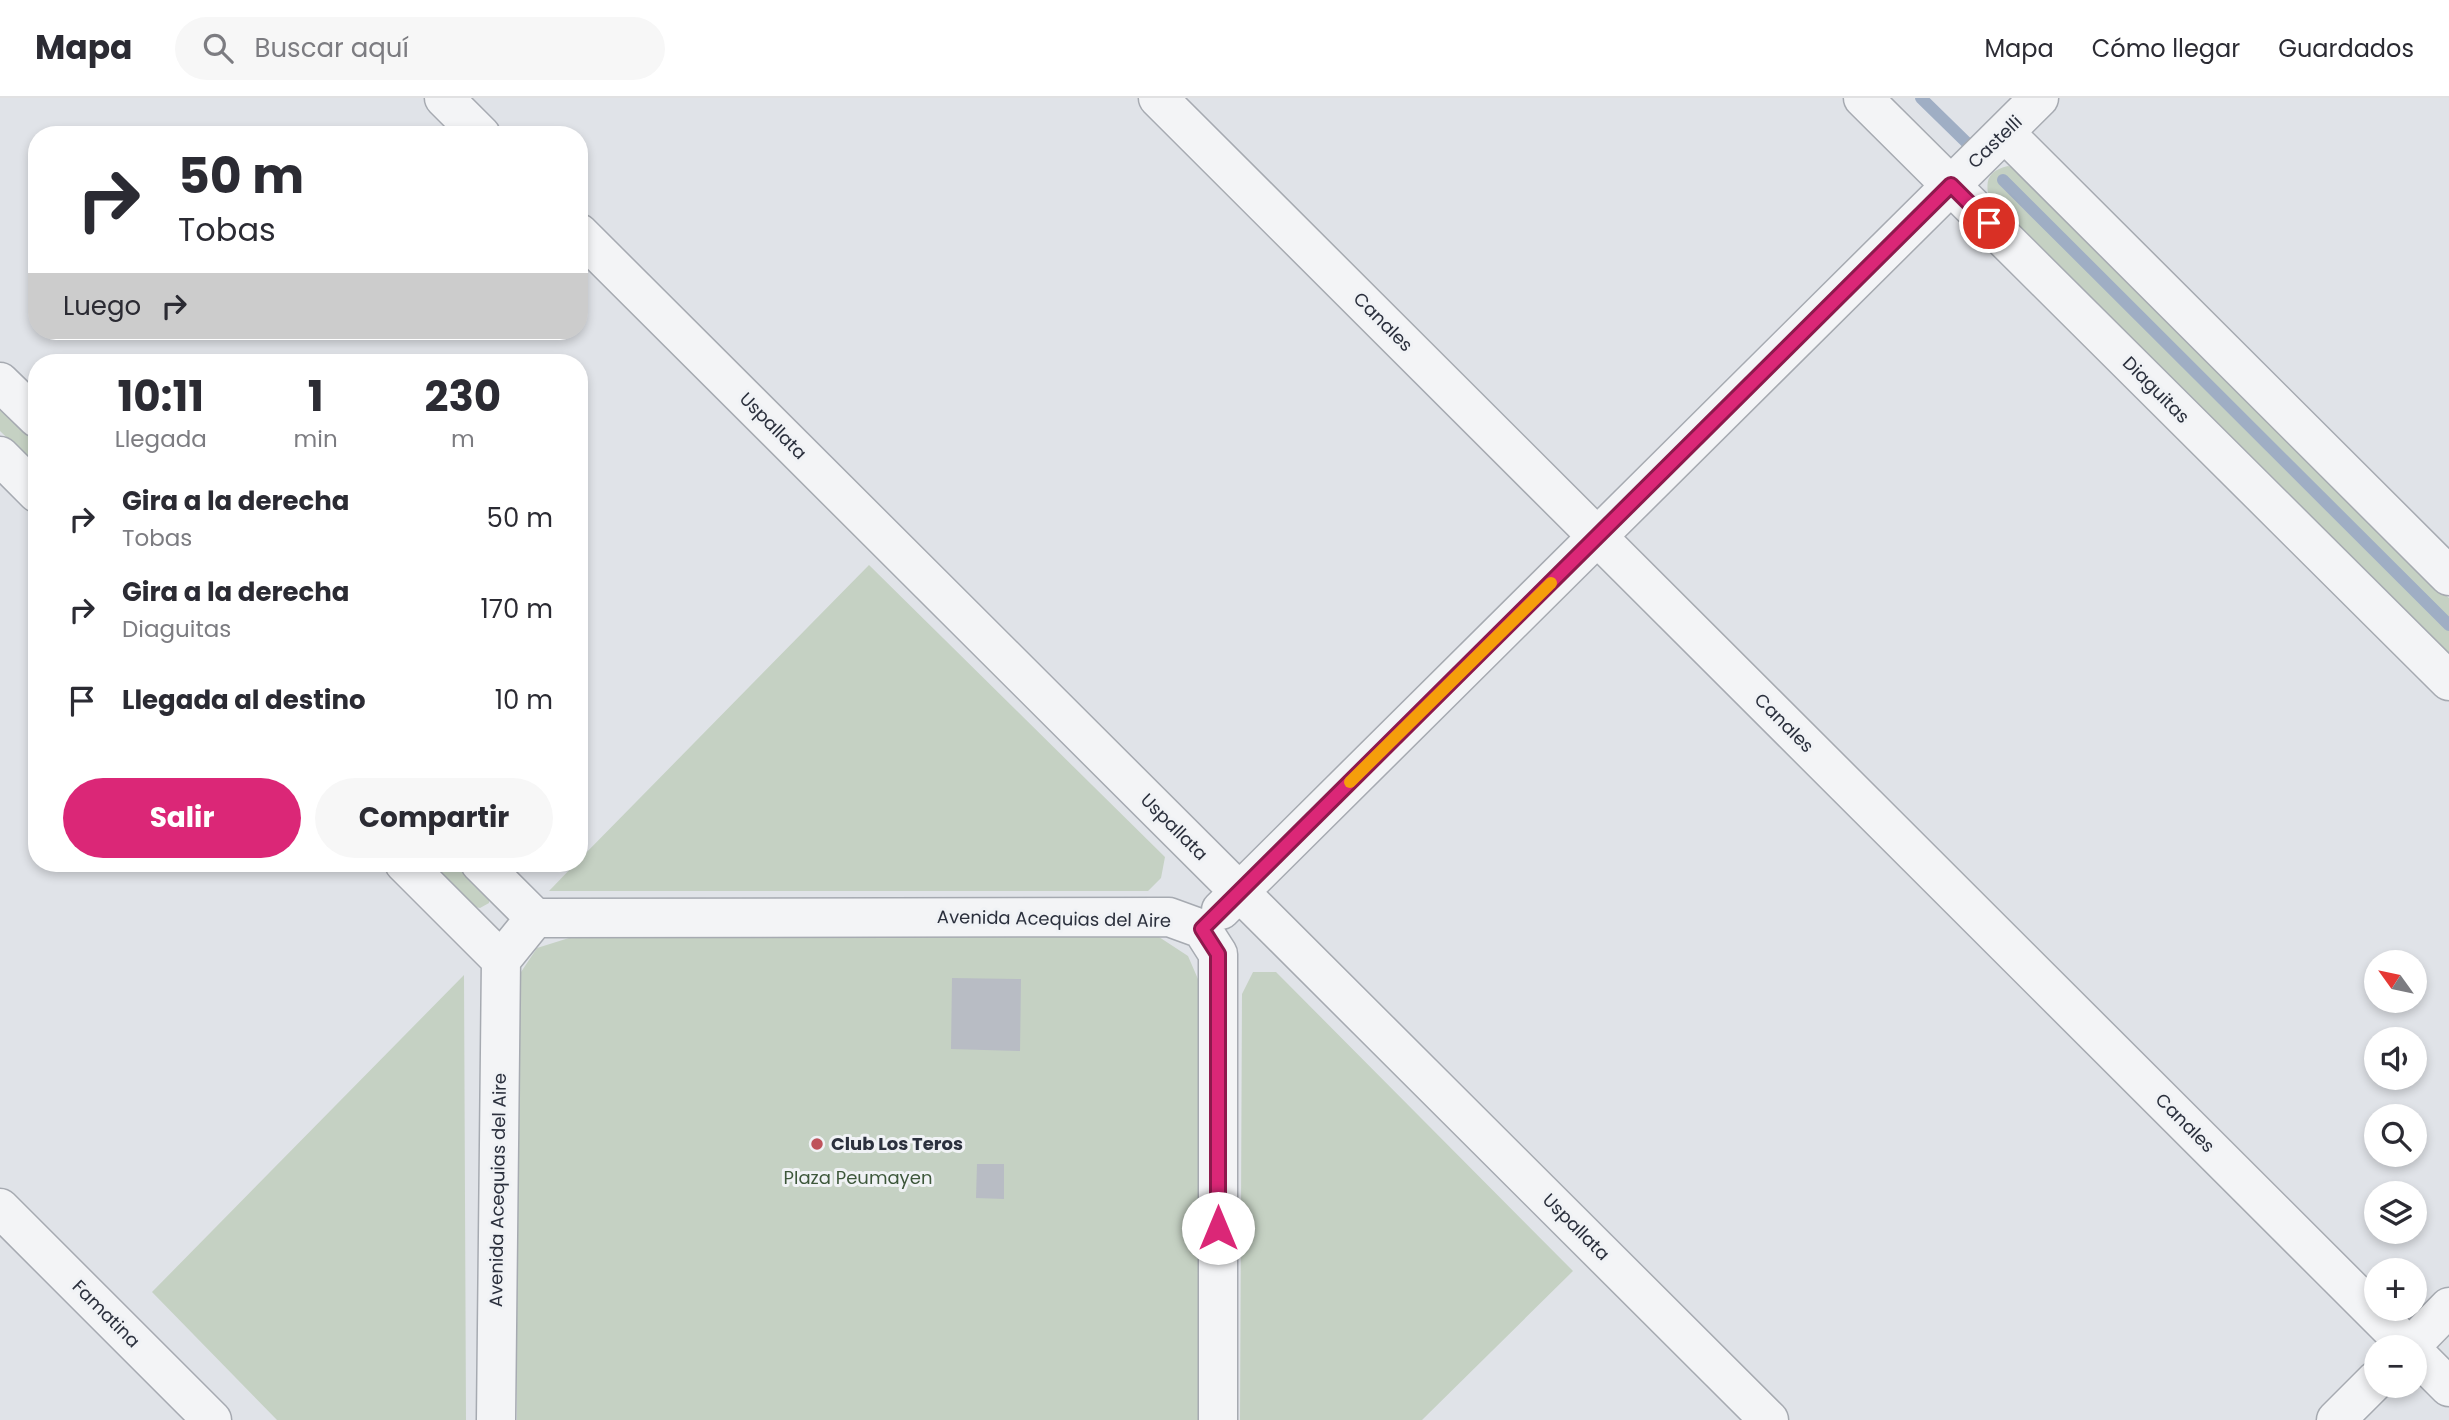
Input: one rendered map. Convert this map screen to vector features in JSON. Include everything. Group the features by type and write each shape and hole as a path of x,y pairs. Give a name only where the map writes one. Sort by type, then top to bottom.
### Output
{"street":[{"path":"444,98 472,126"},
{"name":"Canales","path":"1158,98 2397,1335"},
{"name":"Diaguitas","path":"1863,98 2449,681"},
{"name":"Castelli","path":"1202,929 2039,98"},
{"path":"2006,133 2449,576"},
{"name":"Uspallata","path":"588,242 1769,1420"},
{"path":"0,382 28,409"},
{"path":"0,456 28,484"},
{"path":"413,872 501,960 535,918 489,872"},
{"name":"Avenida Acequias del Aire","path":"535,918 1169,917 1202,929"},
{"path":"1202,929 1218,954 1218,1420"},
{"name":"Avenida Acequias del Aire","path":"496,1420 501,960"},
{"name":"Famatina","path":"0,1208 212,1420"},
{"path":"2421,1335 2449,1307"},
{"path":"2427,1365 2449,1387"},
{"path":"2336,1420 2364,1392"}],"green space":[{"path":"2008,166 2018,169 2449,598 2449,655 1989,197 1987,185 1990,176"},
{"path":"0,402 28,430 28,458 0,431"},
{"path":"869,565 1165,857 1161,878 1148,891 549,891 567,872 588,872 588,851"},
{"path":"440,872 468,872 489,893 489,903 480,908 475,907"},
{"name":"Plaza Peumayen","path":"1159,937 1188,956 1201,986 1198,1420 517,1420 515,1005 521,972 537,948 569,938"},
{"path":"1253,972 1276,972 1573,1271 1422,1420 1240,1420 1242,994"},
{"path":"464,975 466,1420 277,1420 152,1292"}],"building":[{"path":"952,978 1021,979 1020,1051 951,1049"},
{"path":"977,1164 1004,1164 1004,1199 976,1198"}],"waterway":[{"path":"1921,98 1966,142"},
{"path":"2003,180 2449,625"}],"slow traffic":[{"path":"1350,782 1551,583"}],"place":[{"name":"Club Los Teros","path":"817,1144"}],"route":[{"path":"1218,1228 1218,954 1202,929 1951,185 1989,223"}]}
